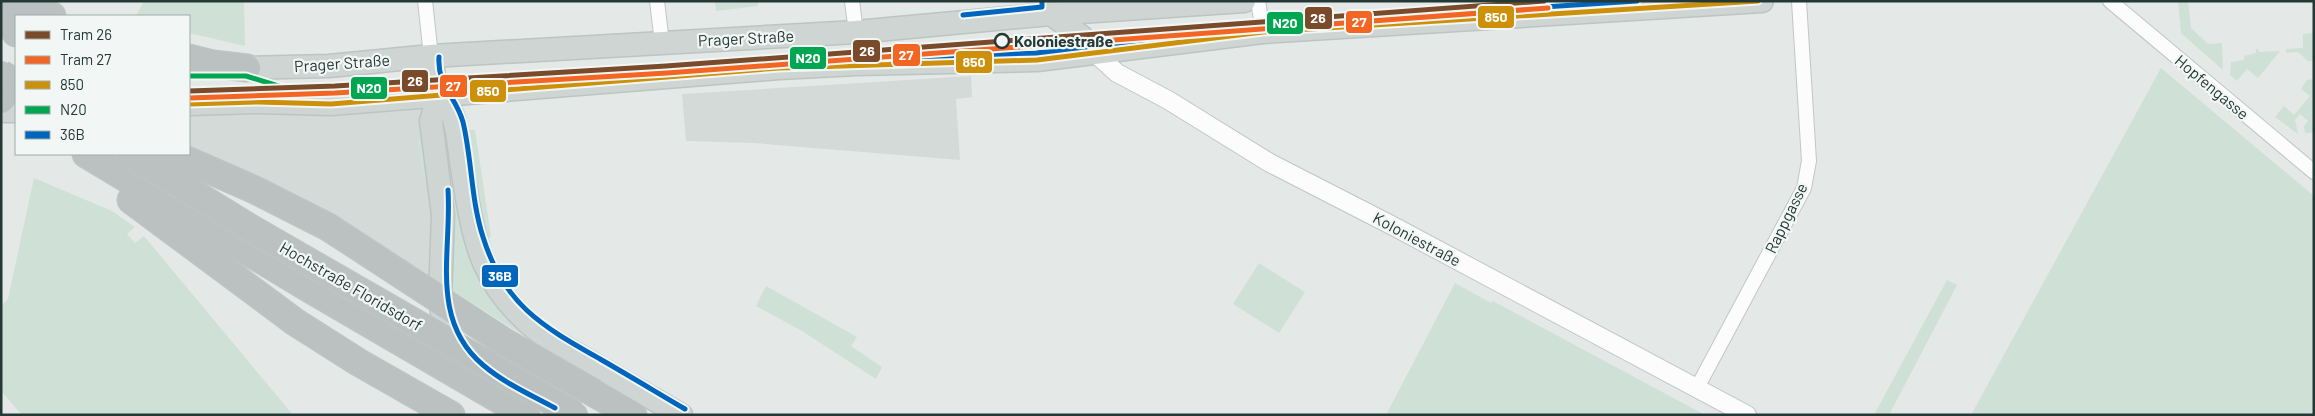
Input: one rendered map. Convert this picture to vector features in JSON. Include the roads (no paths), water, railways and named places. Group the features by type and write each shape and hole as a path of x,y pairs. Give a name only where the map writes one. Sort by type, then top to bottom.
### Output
{"highway":[{"path":"16,1 50,15"},
{"path":"1,8 15,31"},
{"path":"190,58 213,64 247,68"},
{"path":"1,74 15,82"},
{"path":"15,84 1,101 15,110"},
{"name":"Hochstraße Floridsdorf","path":"132,155 252,229 575,415"},
{"path":"175,155 263,194 328,227 503,341 633,415"},
{"path":"95,159 131,200 295,322 358,362 451,415"},
{"name":"Hochstraße Floridsdorf","path":"95,159 302,285 526,415"}],"main road":[{"name":"Prager Straße","path":"247,68 328,66 431,56 856,32 1050,8 1244,1"},
{"name":"Prager Straße","path":"190,104 258,102 331,104 438,94 798,67 1037,60 1263,32 1762,1"},
{"path":"1050,8 1082,37 1094,52"},
{"path":"431,56 438,94 454,118 472,230 486,270 503,298 542,334 681,415"},
{"path":"438,94 431,121 443,215 440,299 444,325 454,346 473,367 499,385 551,415"},
{"path":"1,111 15,111"}],"street":[{"path":"425,1 431,56"},
{"path":"656,1 662,43"},
{"path":"852,1 856,32"},
{"path":"1258,1 1263,32"},
{"name":"Rappgasse","path":"1696,388 1804,188 1809,161 1799,1"},
{"name":"Hopfengasse","path":"2110,1 2314,172"},
{"name":"Koloniestraße","path":"1094,52 1117,73 1168,100 1270,162 1746,415"}],"tram line":[{"name":"26","path":"190,91 335,86 666,66 1544,1"},
{"name":"27","path":"190,98 335,93 667,73 1548,8"}],"place":[{"name":"Koloniestraße","path":"1002,41"}]}
